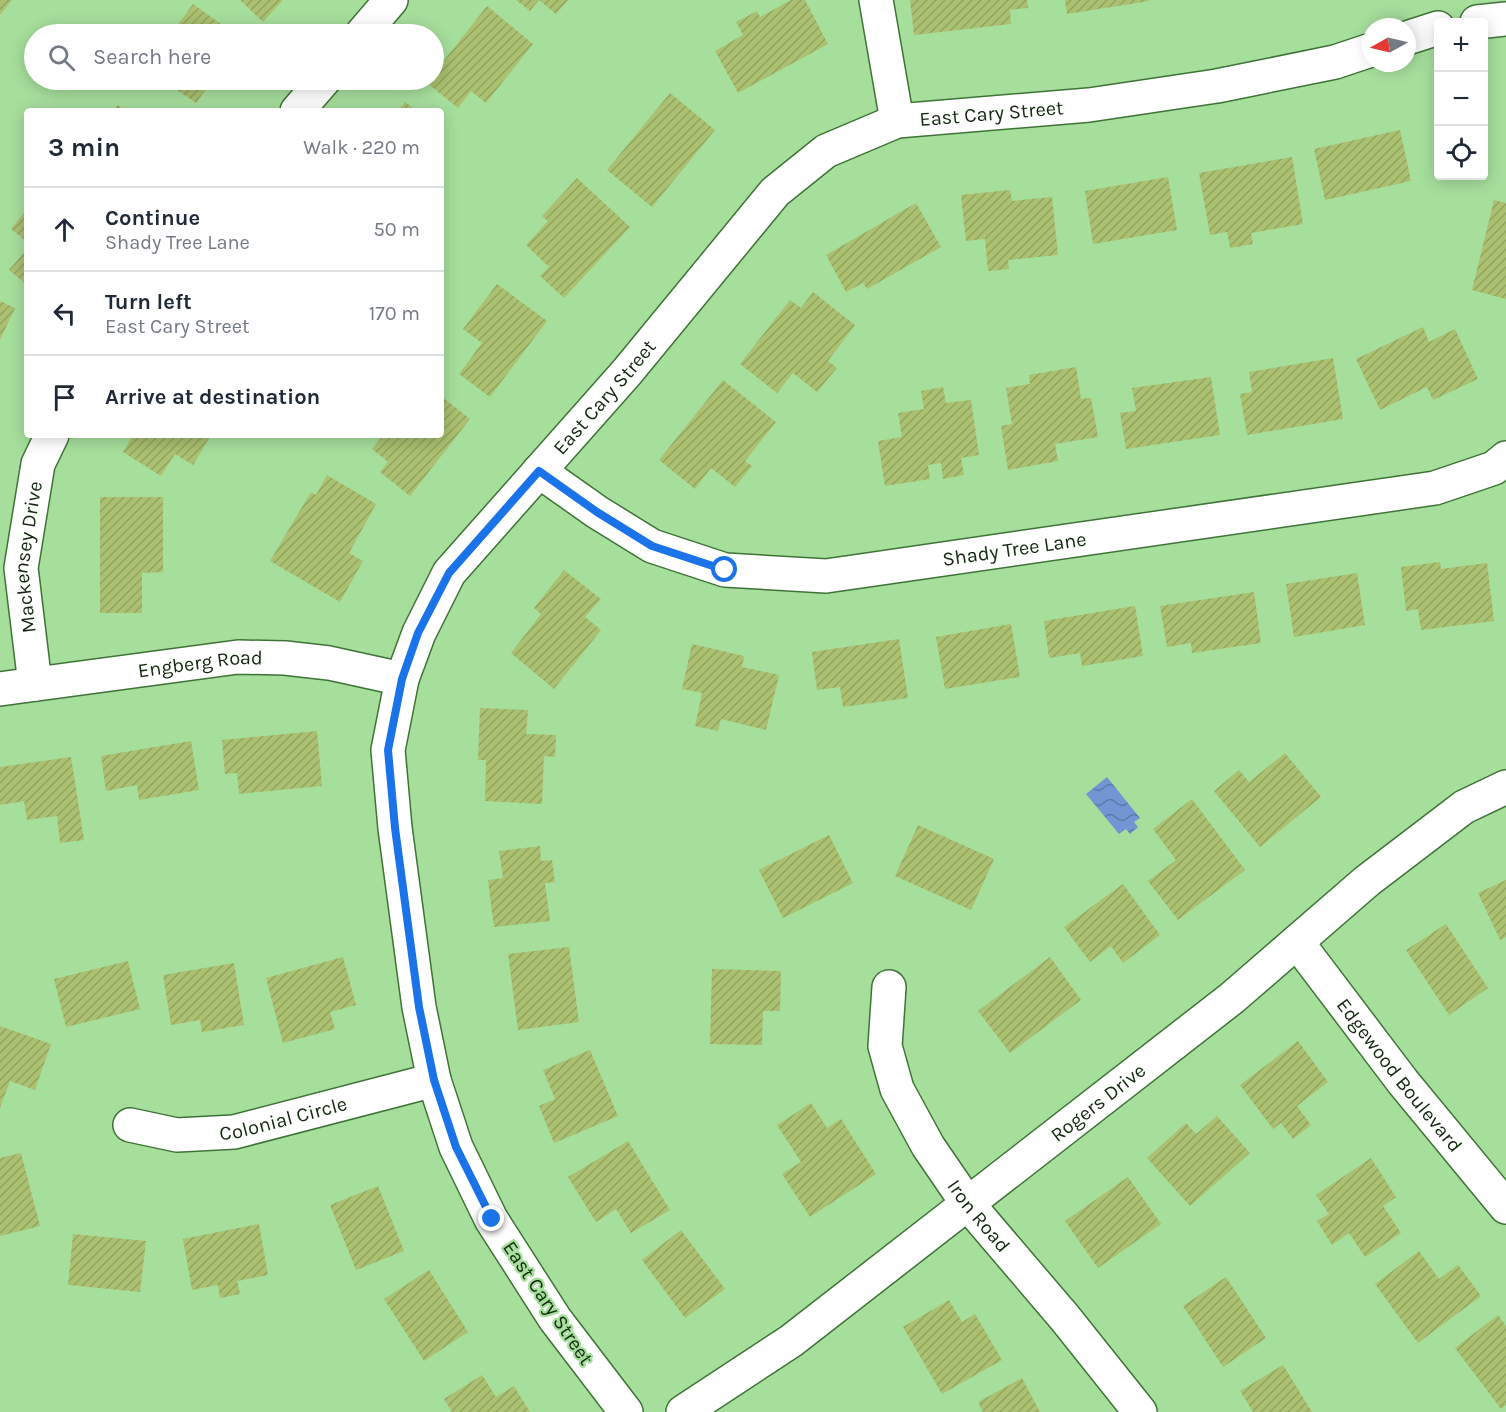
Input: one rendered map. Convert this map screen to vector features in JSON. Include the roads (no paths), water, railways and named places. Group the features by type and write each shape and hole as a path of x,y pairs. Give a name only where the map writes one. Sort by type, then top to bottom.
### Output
{"street":[{"path":"371,24 391,0"},
{"path":"876,0 897,121"},
{"path":"1488,21 1506,19"},
{"path":"1416,35 1434,29"},
{"name":"East Cary Street","path":"626,1412 555,1319 492,1219 456,1147 434,1080 419,1007 395,828 388,750 402,679 418,633 449,573 627,372 775,192 826,152 897,121 1089,105 1217,86 1335,62 1362,53"},
{"path":"300,108 315,90"},
{"name":"Mackensey Drive","path":"35,684 21,568 38,464 51,438"},
{"name":"Shady Tree Lane","path":"539,471 597,512 652,546 725,570 826,576 1435,488 1494,468 1506,458"},
{"name":"Engberg Road","path":"0,689 238,657 285,658 329,663 402,679"},
{"name":"Rogers Drive","path":"683,1412 791,1341 1232,998 1367,881 1464,807 1506,786"},
{"name":"Edgewood Boulevard","path":"1297,942 1403,1082 1506,1207"},
{"name":"Iron Road","path":"889,987 885,1046 897,1089 928,1146 967,1203 1065,1318 1140,1412"},
{"name":"Colonial Circle","path":"130,1125 177,1136 234,1132 434,1080"}],"water":[{"path":"1107,777 1140,818 1134,822 1138,827 1130,834 1126,829 1119,834 1086,794"}]}
